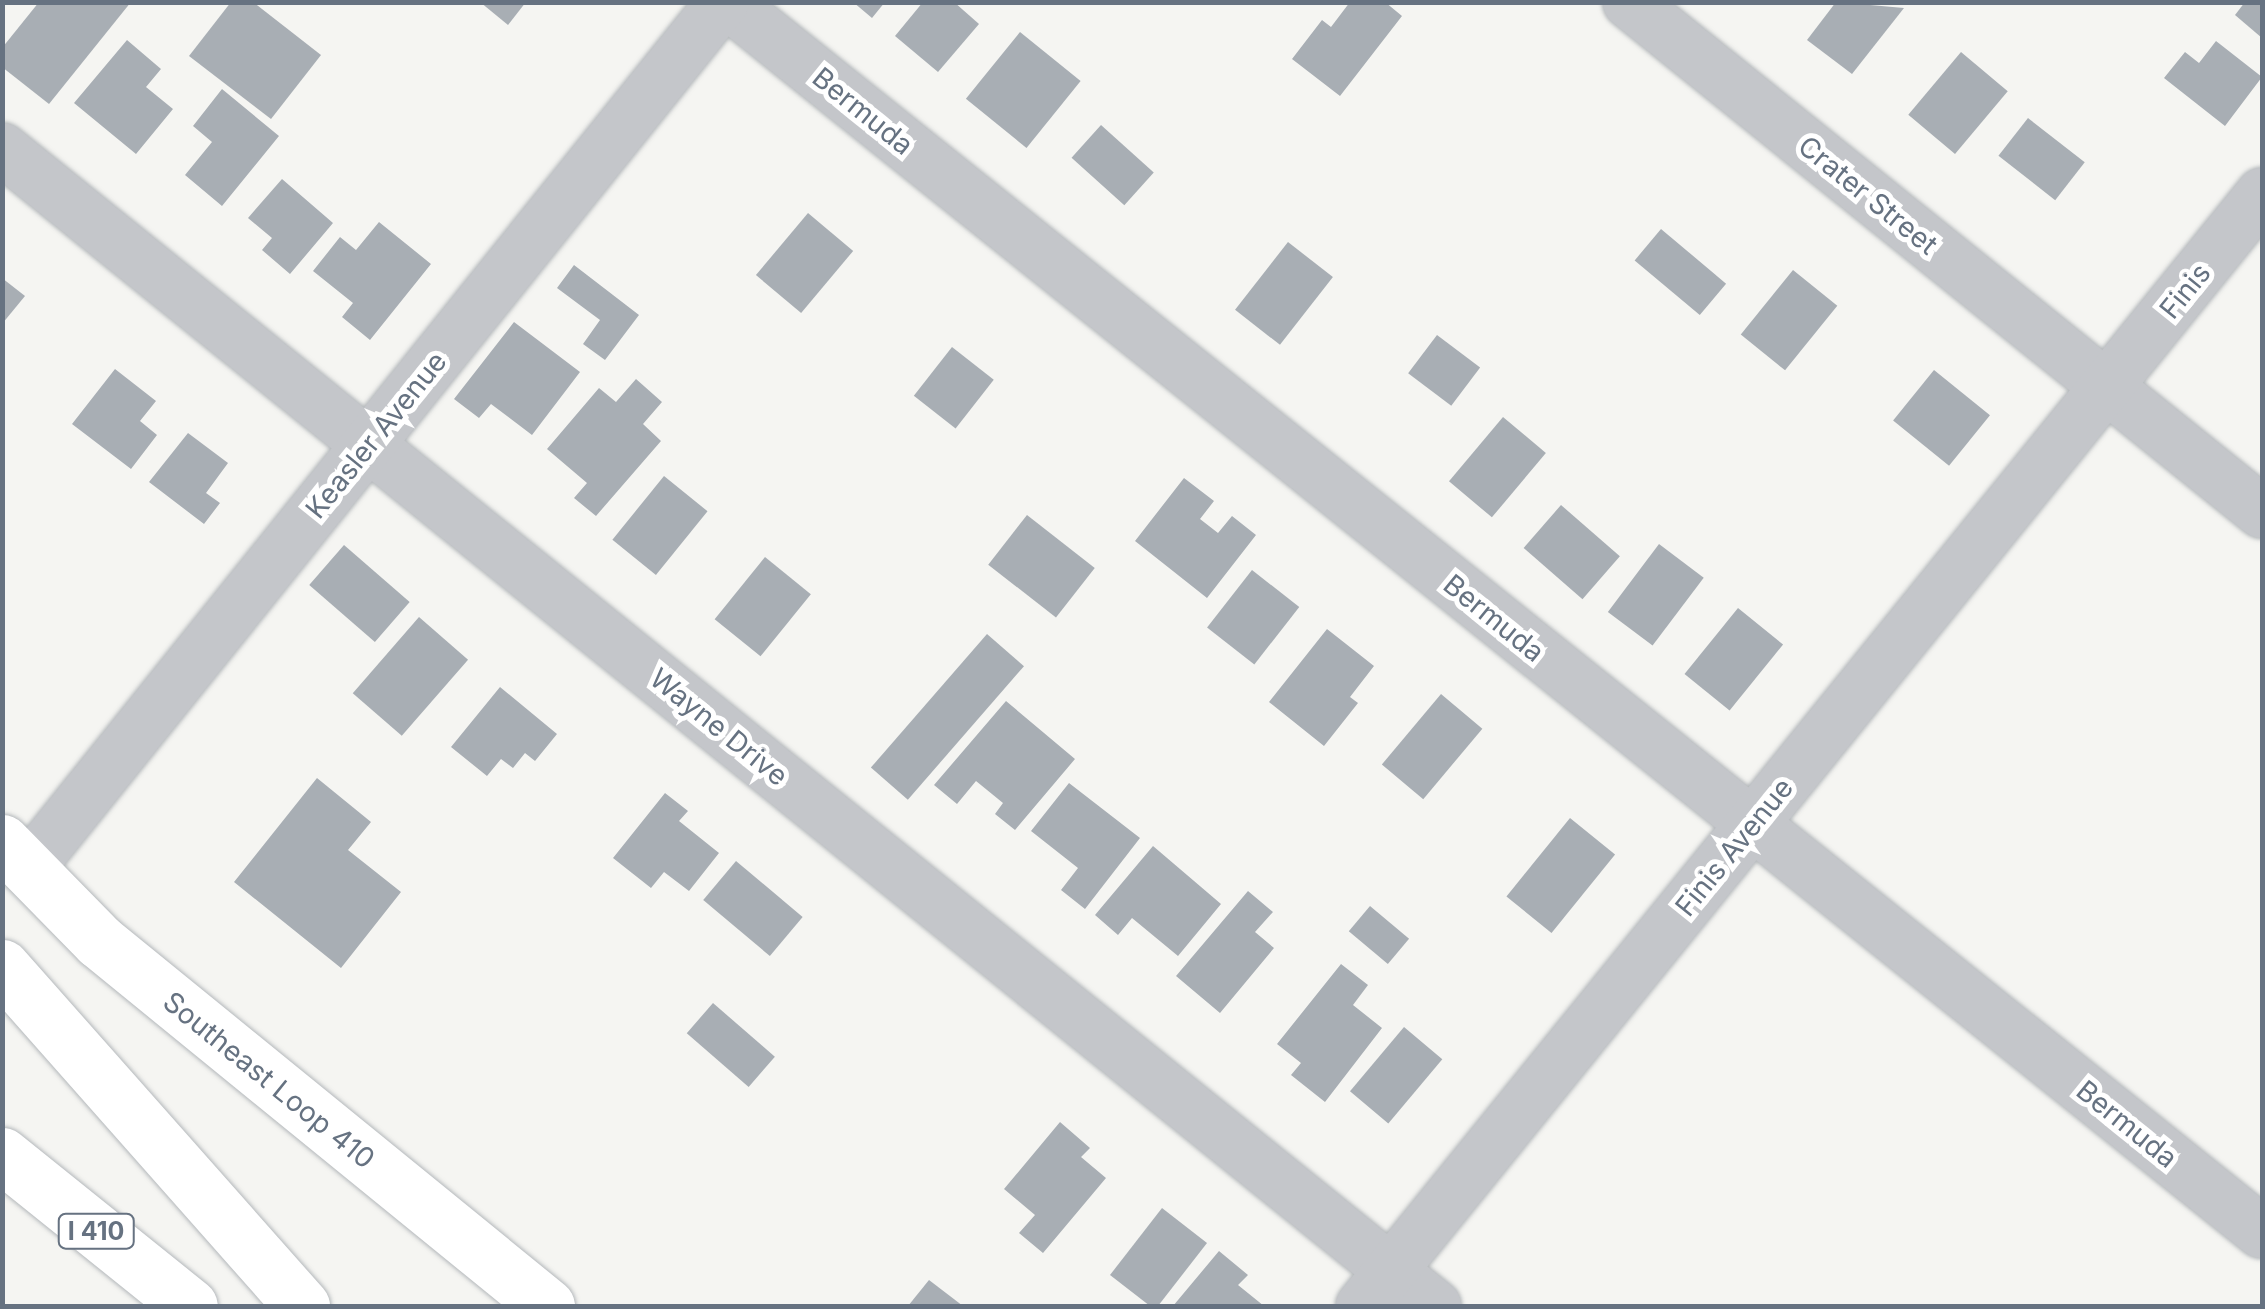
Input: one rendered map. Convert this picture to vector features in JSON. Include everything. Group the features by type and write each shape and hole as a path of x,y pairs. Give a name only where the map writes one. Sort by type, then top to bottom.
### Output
{"main road":[{"name":"Southeast Loop 410","path":"16,854 100,941 546,1306"},
{"path":"2,967 302,1306"},
{"name":"I 410","path":"2,1156 190,1306"}],"street":[{"name":"Keasler Avenue","path":"16,854 369,443 725,2"},
{"name":"Bermuda","path":"725,2 2262,1232"},
{"name":"Crater Street","path":"1629,2 2262,512"},
{"name":"Wayne Drive","path":"2,150 369,443 1376,1289 1435,1306"},
{"name":"Finis","path":"2106,388 2262,194"},
{"name":"Finis Avenue","path":"1376,1289 2106,388"}],"building":[{"path":"39,2 131,2 49,104 2,67 2,48"},
{"path":"231,2 253,2 321,55 271,119 189,56"},
{"path":"480,2 526,2 508,25"},
{"path":"853,2 885,2 872,18"},
{"path":"923,2 954,2 979,24 938,72 895,36"},
{"path":"1350,2 1385,2 1402,16 1340,96 1292,59 1322,20 1331,27"},
{"path":"1836,2 1904,8 1852,74 1807,40"},
{"path":"2245,2 2262,2 2262,38 2235,15"},
{"path":"1020,32 1081,81 1026,148 966,99"},
{"path":"127,40 161,69 146,87 173,109 136,154 74,103"},
{"path":"2216,41 2262,77 2225,126 2164,78 2185,52 2199,63"},
{"path":"1961,52 2008,91 1955,154 1908,115"},
{"path":"222,89 279,136 222,206 185,175 212,142 193,126"},
{"path":"2028,118 2085,162 2055,200 1998,156"},
{"path":"1101,125 1154,173 1124,205 1072,158"},
{"path":"282,179 333,223 290,274 262,250 272,238 248,218"},
{"path":"808,213 853,251 801,313 756,275"},
{"path":"379,222 431,264 370,340 342,317 353,303 313,271 340,237 356,250"},
{"path":"1661,229 1726,284 1700,315 1635,260"},
{"path":"1288,242 1333,277 1280,345 1235,310"},
{"path":"574,265 639,315 605,360 583,344 600,320 557,288"},
{"path":"1793,270 1837,306 1785,370 1741,335"},
{"path":"2,278 25,296 2,324"},
{"path":"514,322 580,372 532,435 491,404 479,418 454,399"},
{"path":"1437,335 1480,367 1451,406 1408,373"},
{"path":"952,347 994,380 956,428 914,396"},
{"path":"115,369 156,401 140,421 157,435 131,469 72,424"},
{"path":"1934,370 1990,415 1949,466 1893,421"},
{"path":"636,379 662,402 643,424 661,441 596,516 574,498 587,483 547,449 599,388 616,402"},
{"path":"1503,417 1546,453 1492,517 1449,481"},
{"path":"188,433 228,463 206,493 220,503 204,524 149,482"},
{"path":"664,476 708,511 656,575 612,540"},
{"path":"1184,478 1214,501 1200,519 1218,533 1232,516 1256,535 1207,598 1135,541"},
{"path":"1561,505 1620,556 1582,599 1524,548"},
{"path":"1027,515 1095,568 1056,618 988,565"},
{"path":"1659,544 1704,578 1653,646 1608,612"},
{"path":"344,545 410,602 375,642 309,585"},
{"path":"765,557 811,594 761,656 715,619"},
{"path":"1252,570 1299,607 1254,664 1207,628"},
{"path":"1738,608 1783,645 1730,711 1685,674"},
{"path":"419,617 468,660 402,736 353,693"},
{"path":"1327,629 1374,666 1350,697 1358,703 1324,746 1269,702"},
{"path":"987,634 1024,666 908,800 871,768"},
{"path":"500,687 557,734 535,761 525,753 513,768 501,759 487,776 451,747"},
{"path":"1441,694 1482,729 1423,799 1382,764"},
{"path":"1006,701 1075,759 1015,830 995,814 1003,803 976,781 957,804 934,785"},
{"path":"317,778 371,822 348,850 401,892 341,968 234,882"},
{"path":"1069,783 1140,838 1085,909 1061,890 1078,868 1031,831"},
{"path":"665,793 688,811 679,821 719,853 689,891 664,872 651,888 613,858"},
{"path":"1570,818 1615,855 1552,933 1506,896"},
{"path":"1153,846 1221,904 1178,956 1132,918 1118,935 1095,915"},
{"path":"736,861 803,917 770,956 703,900"},
{"path":"1248,891 1273,912 1255,932 1274,948 1220,1013 1176,976"},
{"path":"1370,906 1409,939 1388,964 1349,931"},
{"path":"1341,964 1368,985 1353,1005 1382,1028 1325,1102 1291,1075 1301,1063 1277,1044"},
{"path":"713,1003 775,1057 749,1087 687,1033"},
{"path":"1404,1027 1442,1059 1388,1123 1350,1091"},
{"path":"1060,1122 1090,1148 1081,1157 1106,1178 1043,1253 1019,1233 1035,1215 1004,1189"},
{"path":"1162,1208 1207,1243 1158,1306 1150,1306 1110,1275"},
{"path":"1219,1251 1248,1275 1238,1285 1264,1306 1173,1306"},
{"path":"929,1280 963,1306 908,1306"}]}
